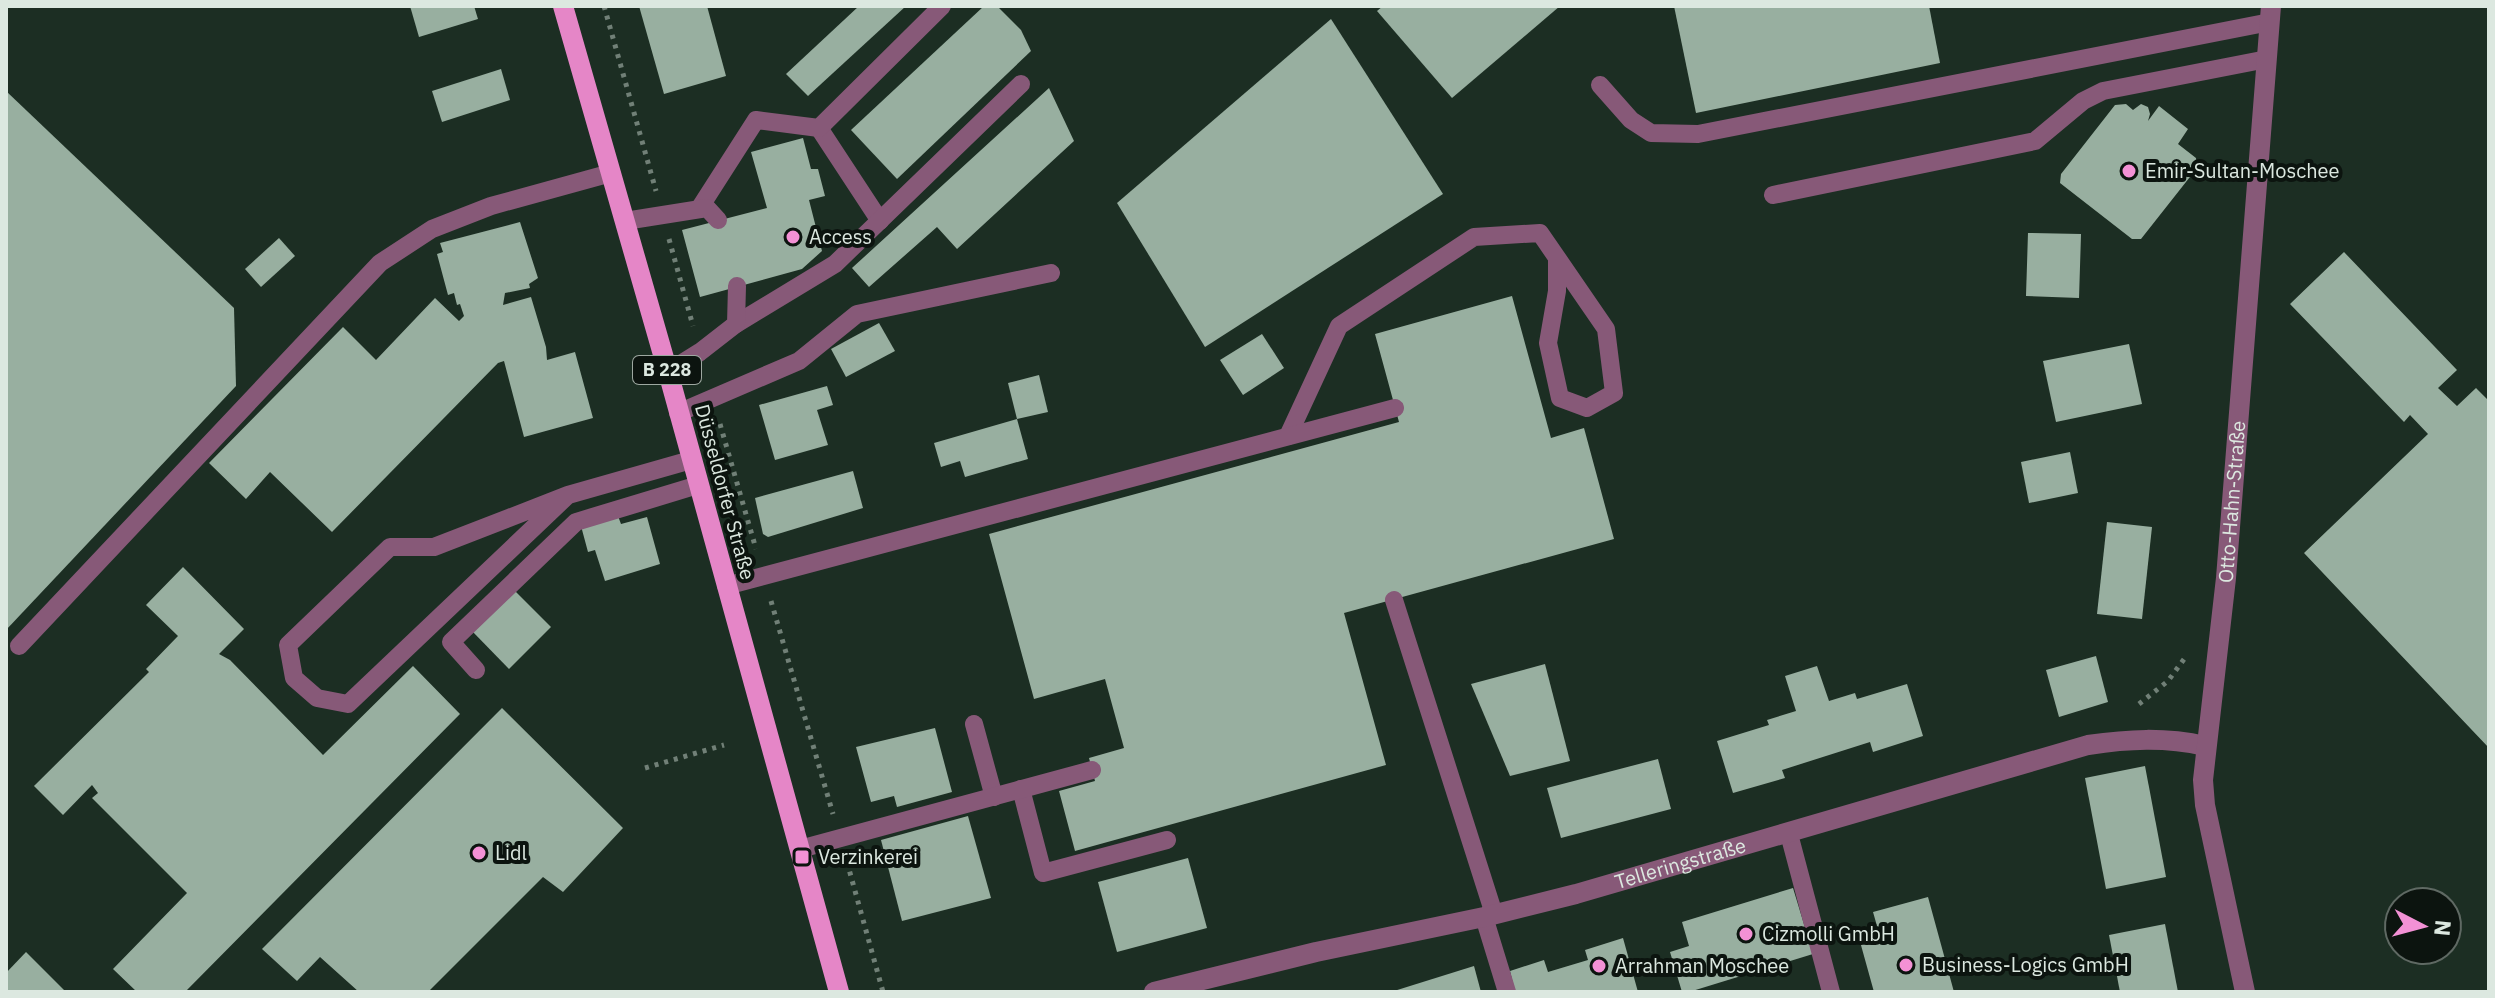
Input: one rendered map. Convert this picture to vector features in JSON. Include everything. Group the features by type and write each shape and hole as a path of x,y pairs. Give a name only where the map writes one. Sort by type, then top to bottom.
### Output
{"main road":[{"name":"Düsseldorfer Straße","path":"563,6 668,372 839,992"}],"street":[{"name":"Otto-Hahn-Straße","path":"2245,992 2205,805 2203,780 2226,578 2271,14"},
{"name":"Telleringstraße","path":"1154,992 1316,952 1489,916 1645,875 2088,745 2135,738 2180,740 2205,746"}],"lane":[{"path":"819,128 942,6"},
{"path":"1600,85 1631,120 1651,133 1698,134 2271,14"},
{"path":"1773,195 2035,141 2083,101 2103,91 2267,59"},
{"path":"668,372 736,324 835,264 1021,84"},
{"path":"699,209 756,120 819,128 880,221"},
{"path":"19,646 380,263 432,229 491,206 611,173"},
{"path":"625,221 707,208 718,220"},
{"path":"1288,436 1339,326 1474,237 1540,233 1606,329 1614,393 1587,408 1560,398 1548,343 1557,291 1557,258"},
{"path":"678,413 799,361 857,314 1051,273"},
{"path":"736,324 737,286"},
{"path":"726,586 1395,408"},
{"path":"568,495 348,704 317,698 294,678 288,645 390,547 434,547 568,495 691,460"},
{"path":"476,670 451,642 576,522 698,485"},
{"path":"1394,600 1489,916 1507,992"},
{"path":"974,724 994,797"},
{"path":"800,849 1092,770"},
{"path":"1021,789 1043,873 1167,840"},
{"path":"1789,834 1831,992"}],"path":[{"path":"604,6 700,352"},
{"path":"713,398 883,992"},
{"path":"2139,704 2168,681 2193,648"},
{"path":"645,768 724,745"}],"building":[{"path":"410,6 474,6 478,19 419,37"},
{"path":"639,6 707,6 726,76 664,94"},
{"path":"859,6 906,6 808,96 786,74"},
{"path":"984,6 997,6 1021,30 1031,51 897,179 851,130"},
{"path":"1383,6 1560,6 1452,98 1377,11"},
{"path":"1674,6 1929,6 1940,63 1696,113"},
{"path":"1331,19 1443,194 1205,347 1117,203"},
{"path":"501,69 510,100 442,122 432,91"},
{"path":"1049,88 1074,141 957,249 937,227 869,287 852,268"},
{"path":"6,91 234,308 236,386 6,630"},
{"name":"Emir-Sultan-Moschee","path":"2126,104 2133,110 2141,104 2148,107 2148,121 2159,106 2188,129 2178,144 2196,158 2197,168 2141,239 2132,239 2060,183 2061,174 2115,105"},
{"path":"803,138 811,169 818,169 825,196 809,200 822,251 802,269 700,297 682,230 767,208 751,152"},
{"path":"520,222 538,278 529,284 530,288 505,293 503,305 531,297 547,360 575,352 593,418 524,437 504,361 498,363 332,532 270,472 246,499 209,463 343,327 376,360 435,298 459,321 464,316 454,293 448,295 437,254 443,252 440,243"},
{"path":"2028,233 2081,234 2079,298 2026,296"},
{"path":"279,238 295,256 261,287 245,269"},
{"path":"2344,252 2457,370 2438,388 2457,406 2476,388 2489,401 2489,748 2304,553 2428,434 2410,415 2404,422 2290,304"},
{"path":"1512,296 1551,438 1584,428 1614,539 1344,613 1386,765 1075,851 1059,791 1095,781 1089,758 1124,748 1105,679 1034,699 989,534 1399,422 1375,334"},
{"path":"879,323 895,351 846,377 831,349"},
{"path":"1262,334 1284,368 1243,395 1220,360"},
{"path":"2129,344 2142,404 2056,422 2043,361"},
{"path":"1039,375 1048,412 1017,419 1008,383"},
{"path":"827,386 833,405 817,410 828,445 775,460 759,405"},
{"path":"1017,419 1028,459 965,477 960,461 941,467 934,443"},
{"path":"2070,452 2078,493 2029,503 2021,462"},
{"path":"853,471 863,508 768,537 763,534 755,498"},
{"path":"618,516 621,524 647,517 660,564 605,581 595,550 588,552 581,526"},
{"path":"2107,522 2152,527 2142,619 2097,614"},
{"path":"183,567 244,629 219,654 230,660 323,755 413,666 460,714 185,992 137,992 113,969 187,893 92,798 98,793 92,785 63,815 34,786 149,672 146,669 178,636 146,605"},
{"path":"514,590 551,627 509,669 472,631"},
{"path":"2096,656 2108,702 2059,717 2046,670"},
{"path":"1545,664 1570,761 1510,776 1471,684"},
{"path":"1817,666 1829,701 1855,693 1857,699 1907,684 1923,736 1873,752 1870,742 1782,770 1785,778 1733,793 1717,741 1769,725 1767,720 1796,711 1785,676"},
{"name":"Lidl","path":"502,708 623,828 563,892 543,877 428,992 359,992 320,957 297,981 262,949"},
{"path":"935,728 952,792 897,807 894,796 871,802 856,747"},
{"path":"1658,759 1671,809 1561,838 1547,788"},
{"path":"2145,766 2166,877 2106,889 2085,778"},
{"path":"968,816 991,898 902,921 881,840"},
{"path":"1188,858 1207,928 1117,952 1098,882"},
{"name":"Cizmolli GmbH","path":"1793,888 1813,954 1682,992 1670,952 1689,946 1682,922"},
{"name":"Business-Logics GmbH","path":"1928,897 1954,992 1874,992 1859,938 1879,933 1873,912"},
{"path":"2165,924 2178,992 2120,992 2109,935"},
{"name":"Arrahman Moschee","path":"1623,938 1638,992 1515,992 1510,971 1544,960 1548,972 1588,960 1585,950"},
{"path":"26,952 66,992 6,992 6,973"},
{"path":"1474,966 1481,992 1394,992 1394,991"}],"place":[{"name":"Emir-Sultan-Moschee","path":"2129,171"},
{"name":"Access","path":"793,237"},
{"name":"Lidl","path":"479,853"},
{"name":"Verzinkerei","path":"802,857"},
{"name":"Cizmolli GmbH","path":"1746,934"},
{"name":"Business-Logics GmbH","path":"1906,965"},
{"name":"Arrahman Moschee","path":"1599,966"}]}
